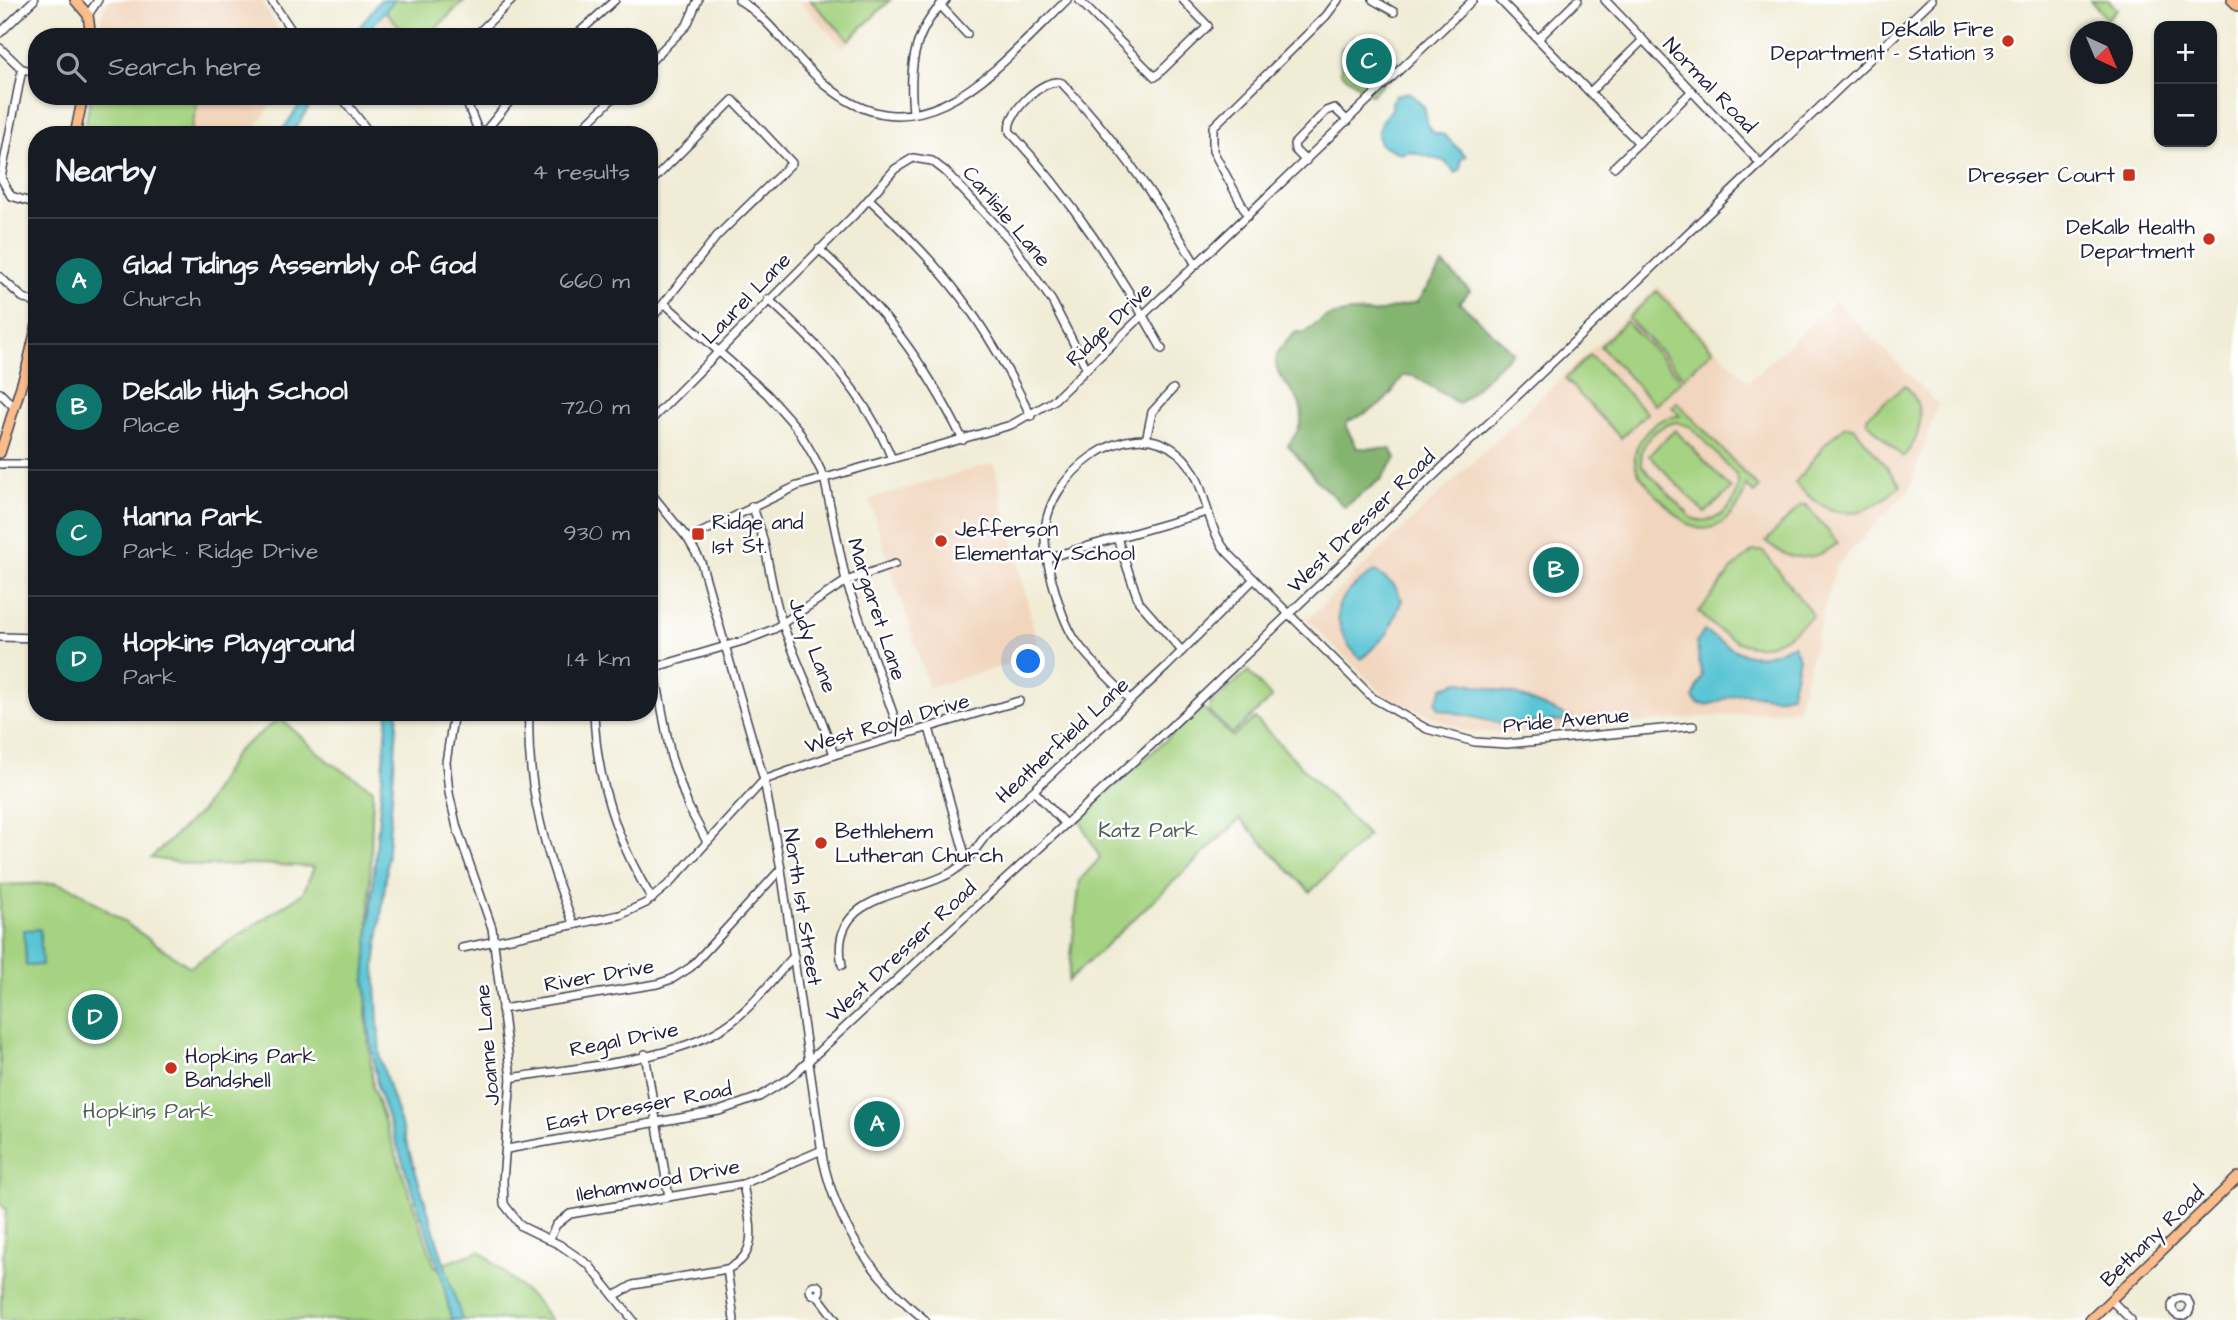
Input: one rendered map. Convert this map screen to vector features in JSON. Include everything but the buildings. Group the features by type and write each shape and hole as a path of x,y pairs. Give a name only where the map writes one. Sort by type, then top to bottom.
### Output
{"main road":[{"path":"75,0 88,15 90,28"},
{"path":"2232,0 2238,6"},
{"path":"77,126 81,105"},
{"path":"0,453 28,378"},
{"name":"Bethany Road","path":"2090,1320 2238,1177"}],"street":[{"path":"0,33 34,0"},
{"path":"88,15 98,0"},
{"path":"271,0 290,28"},
{"path":"483,28 512,0"},
{"path":"584,28 615,0"},
{"path":"658,54 687,25 698,0"},
{"path":"739,0 755,12 826,86 842,97 877,111 913,113 942,107 969,93 1067,0"},
{"path":"1080,0 1155,77 1208,26 1183,0"},
{"path":"1248,216 1213,151 1213,127 1326,16 1338,0"},
{"path":"1374,0 1394,12"},
{"name":"Ridge Drive","path":"688,539 752,506 824,477 963,439 1031,416 1058,397 1472,0"},
{"path":"1500,0 1639,143"},
{"path":"1538,39 1578,0"},
{"name":"Normal Road","path":"1605,0 1761,164"},
{"name":"West Dresser Road","path":"808,1062 1289,614 1932,0"},
{"path":"913,113 910,81 912,57 924,27 943,3 967,34"},
{"path":"1590,92 1643,40"},
{"path":"0,48 22,69 28,70"},
{"path":"22,69 1,178 10,196 28,201"},
{"path":"1162,349 1094,234 1048,173 1008,127 1012,116 1045,83 1053,80 1062,83 1106,131 1158,202 1196,265"},
{"path":"1614,167 1692,91"},
{"path":"658,175 733,100 792,163 717,236 658,312"},
{"path":"348,105 364,126"},
{"path":"468,105 477,126"},
{"path":"489,126 506,105"},
{"path":"584,126 606,105"},
{"path":"1306,161 1295,150 1294,144 1326,111 1334,108 1348,121"},
{"name":"Carlisle Lane","path":"869,199 904,162 918,158 935,162 974,198 1017,250 1052,301 1087,369"},
{"path":"869,199 930,257 968,305 1007,366 1031,416"},
{"name":"Laurel Lane","path":"658,413 869,199"},
{"path":"819,249 865,292 894,324 927,371 963,439"},
{"path":"0,277 28,300"},
{"path":"768,299 838,368 872,418 892,458"},
{"name":"Margaret Lane","path":"665,304 781,409 797,428 824,477 846,581 901,736"},
{"path":"1130,700 1072,635 1047,558 1047,515 1064,480 1104,451 1146,440 1152,412 1173,389"},
{"path":"0,393 15,408"},
{"name":"Pride Avenue","path":"1146,440 1163,443 1186,460 1200,484 1220,545 1373,698 1415,723 1442,734 1475,742 1507,744 1693,726"},
{"path":"0,464 28,464"},
{"name":"North 1st Street","path":"658,502 688,539 705,572 765,780 781,869 822,1150 834,1199 858,1249 884,1284 925,1320"},
{"name":"Judy Lane","path":"752,506 765,542 783,624 816,700 834,755"},
{"path":"1047,558 1207,512"},
{"path":"1117,538 1139,602 1182,651"},
{"path":"658,666 726,646 783,624 846,581 895,564"},
{"name":"Heatherfield Lane","path":"842,965 840,943 858,911 882,896 934,882 967,862 988,833 1182,651 1254,579"},
{"path":"0,638 28,638"},
{"path":"658,693 671,757 684,795 707,842"},
{"name":"West Royal Drive","path":"765,780 834,755 1019,701"},
{"name":"Joanne Lane","path":"452,721 446,762 451,804 490,920 511,1078 502,1191 506,1209 521,1226 550,1240 589,1265 616,1295 633,1320"},
{"path":"529,721 529,766 536,812 551,868 574,925"},
{"path":"595,721 606,797 621,839 652,899"},
{"path":"929,728 967,862"},
{"path":"462,948 620,915 652,899 765,780"},
{"path":"1034,791 1065,824"},
{"name":"River Drive","path":"502,1009 657,984 679,976 691,967 781,869"},
{"name":"Regal Drive","path":"511,1078 685,1046 723,1027 745,1009 794,956"},
{"path":"645,1054 669,1197"},
{"name":"East Dresser Road","path":"507,1149 719,1111 747,1102 781,1084 808,1062"},
{"name":"Ilehamwood Drive","path":"550,1240 556,1225 570,1214 743,1184 822,1150"},
{"path":"616,1295 633,1285 727,1269 743,1260 751,1245 743,1184"},
{"path":"727,1269 734,1320"},
{"path":"817,1295 836,1320"},
{"path":"2111,1300 2131,1320"},
{"path":"2166,1320 2174,1313"}],"shaded area":[{"path":"109,0 261,0 278,28 102,28 100,18"},
{"path":"396,0 416,28 375,28"},
{"path":"798,0 892,0 843,47"},
{"path":"197,105 271,105 257,126 192,126"},
{"path":"1658,286 1748,382 1835,301 1938,404 1909,490 1836,566 1797,709 1524,733 1466,731 1386,697 1307,620"},
{"path":"994,463 1040,655 929,688 869,499"}],"green space":[{"path":"394,0 465,0 436,28 401,28 385,11"},
{"path":"810,0 890,0 849,40"},
{"path":"2090,0 2108,0 2117,9 2107,19"},
{"path":"1356,36 1375,54 1384,52 1401,65 1371,95 1341,73 1341,49"},
{"path":"89,105 197,105 192,126 85,126"},
{"path":"1443,264 1470,291 1459,302 1513,352 1459,404 1414,376 1403,376 1381,404 1348,421 1346,427 1357,448 1391,449 1396,458 1381,479 1345,507 1318,482 1288,445 1302,416 1295,395 1277,369 1277,355 1296,332 1305,332 1326,317 1350,312 1374,313 1417,302"},
{"path":"1657,291 1713,350 1684,377 1628,318"},
{"path":"1626,321 1682,380 1655,405 1600,346"},
{"path":"1590,355 1647,413 1621,438 1565,379"},
{"path":"1905,385 1916,402 1920,421 1915,440 1903,457 1867,422 1867,417"},
{"path":"1677,402 1759,488 1754,493 1746,485 1735,510 1713,527 1704,529 1688,524 1654,492 1637,470 1636,452 1648,431 1664,419 1680,416 1672,407","holes":["1676,422 1691,427 1737,476 1738,485 1732,503 1719,516 1710,520 1692,518 1642,466 1642,451 1655,432"]},
{"path":"1845,426 1854,427 1901,485 1873,506 1847,513 1822,505 1795,483 1827,442"},
{"path":"1675,430 1731,489 1705,513 1649,455"},
{"path":"1801,505 1806,505 1838,543 1820,554 1802,557 1783,553 1766,541"},
{"path":"1753,551 1763,551 1813,615 1783,639 1769,645 1742,644 1714,627 1699,612 1734,567"},
{"path":"1248,671 1272,698 1232,734 1209,711 1211,704"},
{"name":"Katz Park","path":"1202,707 1232,737 1255,718 1368,836 1310,892 1240,819 1068,981 1080,880 1100,858 1079,819"},
{"name":"Hopkins Park","path":"276,721 283,721 329,762 373,789 366,1014 373,1088 435,1267 480,1251 537,1302 551,1320 0,1320 6,1209 0,1204 0,885 57,883 77,890 190,967 303,893 314,867 258,864 203,866 151,858 202,810 236,752"}],"water":[{"path":"380,0 394,0 371,28 359,28"},
{"path":"1409,92 1424,107 1428,125 1434,133 1444,135 1466,156 1461,159 1460,170 1456,173 1444,161 1408,151 1401,154 1380,144 1379,128 1393,108 1391,102 1396,95"},
{"path":"300,105 310,105 297,126 285,126"},
{"path":"1375,571 1394,585 1402,600 1388,633 1362,659 1352,649 1340,628 1339,605 1360,581"},
{"path":"1704,631 1736,651 1753,656 1773,653 1794,645 1799,658 1791,694 1776,697 1742,694 1711,704 1697,703 1693,698 1702,676 1696,642"},
{"path":"1458,681 1515,694 1571,718 1565,721 1502,724 1439,709 1436,701 1443,688"},
{"path":"387,721 397,721 386,877 375,966 380,1058 462,1320 451,1319 442,1277 378,1089 365,977"},
{"path":"40,929 42,965 26,966 24,930"}],"place":[{"name":"DeKalb Fire Department - Station 3","path":"2008,41"},
{"name":"Hanna Park","path":"1369,61"},
{"name":"Dresser Court","path":"2129,175"},
{"name":"DeKalb Health Department","path":"2209,239"},
{"name":"Ridge and 1st St.","path":"698,534"},
{"name":"Jefferson Elementary School","path":"941,541"},
{"name":"DeKalb High School","path":"1556,570"},
{"name":"Bethlehem Lutheran Church","path":"821,843"},
{"name":"Hopkins Playground","path":"95,1017"},
{"name":"Hopkins Park Bandshell","path":"171,1068"},
{"name":"Glad Tidings Assembly of God","path":"877,1124"}]}
